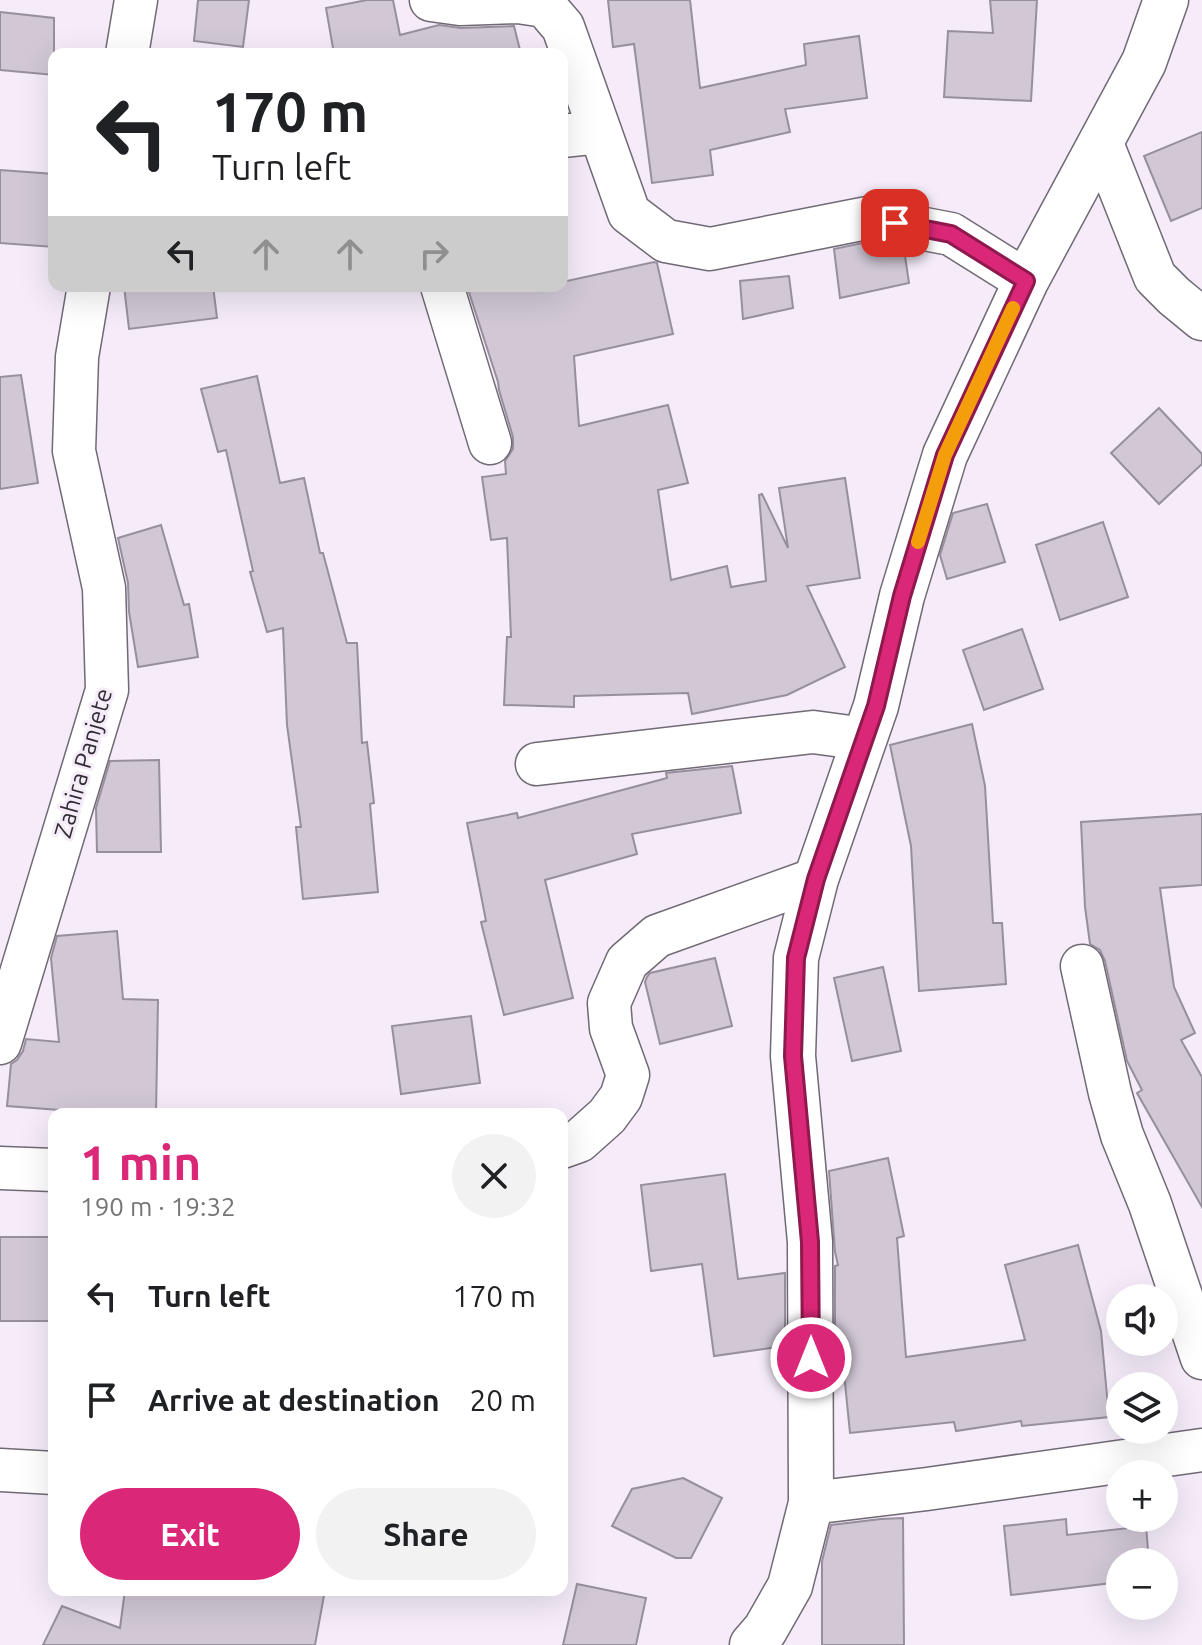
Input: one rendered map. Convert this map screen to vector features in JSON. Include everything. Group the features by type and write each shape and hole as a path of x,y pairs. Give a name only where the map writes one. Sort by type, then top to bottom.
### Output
{"street":[{"path":"128,48 136,0"},
{"path":"431,0 460,4 548,3 563,27 567,48"},
{"path":"752,1645 765,1630 790,1586 811,1503 810,1242 793,1056 796,958 816,879 876,706 902,596 945,455 1026,281 1144,62 1166,0"},
{"path":"568,57 581,134 629,213 666,241 710,249 867,218 951,234 1026,281"},
{"path":"1101,141 1155,277 1202,319"},
{"name":"Zahira Panjete","path":"0,1043 107,690 104,588 74,451 77,357 88,292"},
{"path":"444,292 490,443"},
{"path":"537,764 813,732 865,739"},
{"path":"568,1145 579,1141 607,1116 621,1097 628,1075 611,1028 609,1003 627,962 657,936 816,879"},
{"path":"1082,966 1122,1135 1150,1204 1202,1358"},
{"path":"0,1168 48,1170"},
{"path":"811,1503 1202,1450"},
{"path":"0,1470 48,1473"}],"building":[{"path":"198,0 249,0 243,47 194,41"},
{"path":"367,0 393,0 400,35 439,25 461,28 514,26 520,48 333,48 326,8"},
{"path":"608,0 690,0 700,88 806,65 804,44 859,36 867,98 785,109 790,132 710,150 713,175 652,183 634,44 613,47"},
{"path":"990,0 1037,0 1031,101 944,97 948,31 993,33"},
{"path":"0,12 54,18 54,48 48,48 48,74 0,70"},
{"path":"1202,132 1202,208 1171,221 1144,156"},
{"path":"0,170 48,174 48,247 0,243"},
{"path":"867,242 904,249 909,283 840,298 834,249"},
{"path":"657,263 673,334 574,356 579,426 668,405 688,483 658,490 671,580 727,566 731,587 766,581 759,495 762,494 788,548 779,488 845,478 860,578 807,586 845,667 787,695 692,714 688,693 574,696 574,707 504,705 507,637 511,637 507,538 491,540 482,477 506,474 505,461 513,449 513,437 469,292 568,292 568,281"},
{"path":"789,276 793,308 743,319 740,281"},
{"path":"125,292 214,292 217,318 129,329"},
{"path":"21,375 38,483 0,489 0,377"},
{"path":"257,376 280,483 304,478 320,553 323,553 347,643 357,643 362,743 367,742 374,803 370,804 378,892 303,899 296,827 301,827 287,725 283,628 267,632 250,572 253,571 226,450 218,452 201,389"},
{"path":"1159,408 1202,454 1202,464 1159,504 1111,453"},
{"path":"987,504 1005,562 947,579 940,555 953,513"},
{"path":"1103,522 1128,597 1060,620 1036,545"},
{"path":"161,525 184,605 189,604 198,657 138,667 129,612 128,583 118,538"},
{"path":"1022,629 1043,689 984,710 963,650"},
{"path":"972,724 985,786 993,923 1002,923 1006,984 919,991 911,846 890,745"},
{"path":"159,760 161,852 97,852 96,808 110,761"},
{"path":"732,766 741,813 632,834 637,854 545,880 573,998 504,1015 481,922 486,921 467,823 517,813 518,818 667,778 666,773"},
{"path":"1202,814 1202,885 1160,888 1174,987 1195,1033 1181,1040 1202,1077 1202,1207 1137,1093 1142,1090 1127,1061 1105,961 1100,950 1090,944 1081,822"},
{"path":"117,931 123,999 158,1000 156,1108 48,1109 7,1106 11,1064 23,1051 26,1039 59,1042 51,958 57,936"},
{"path":"715,958 732,1026 660,1044 645,982 647,977 650,973"},
{"path":"883,967 901,1051 852,1061 834,978"},
{"path":"471,1016 480,1083 401,1094 392,1026"},
{"path":"888,1158 904,1236 897,1238 906,1357 1025,1340 1005,1265 1078,1245 1101,1331 1106,1417 1022,1426 1021,1421 956,1431 954,1422 850,1433 842,1353 835,1353 835,1266 838,1265 829,1171"},
{"path":"725,1174 738,1279 785,1273 785,1346 714,1356 702,1264 651,1271 641,1185"},
{"path":"0,1237 48,1237 48,1321 0,1321"},
{"path":"683,1478 722,1498 691,1558 676,1558 612,1526 632,1489"},
{"path":"903,1518 904,1645 822,1645 822,1561 831,1525"},
{"path":"1066,1519 1067,1535 1106,1531 1146,1532 1148,1548 1106,1548 1106,1584 1011,1595 1004,1526"},
{"path":"577,1584 646,1598 636,1645 563,1645"},
{"path":"124,1596 324,1596 315,1645 43,1645 62,1606 120,1628"}],"slow traffic":[{"path":"918,542 945,455 1013,308"}],"route":[{"path":"811,1358 810,1242 793,1056 796,958 816,879 876,706 902,596 945,455 1026,281 951,234 895,223"}]}
